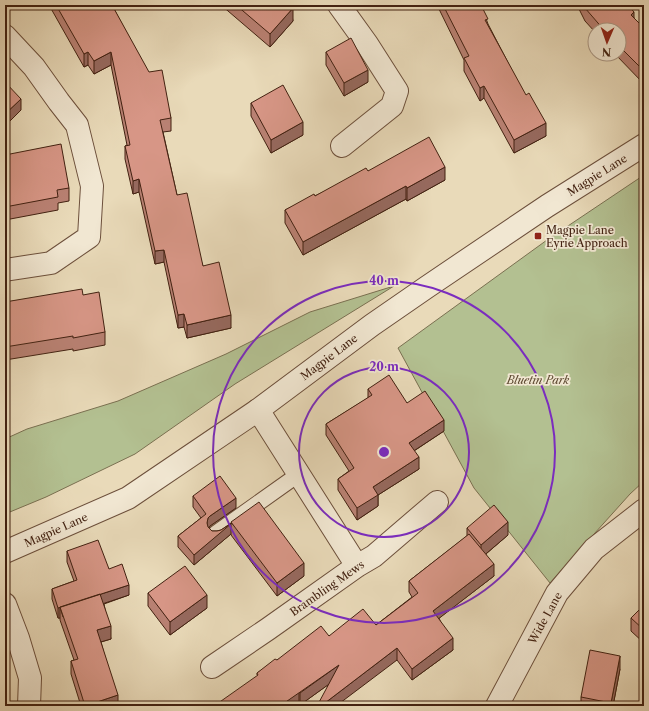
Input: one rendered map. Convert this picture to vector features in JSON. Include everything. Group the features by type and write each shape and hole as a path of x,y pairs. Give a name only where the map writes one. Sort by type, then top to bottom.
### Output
{"street":[{"path":"339,5 367,44 397,91 392,106 342,146"},
{"path":"5,36 34,66 77,125 92,186 89,237 51,263 5,270"},
{"name":"Magpie Lane","path":"5,552 128,498 258,410 378,320 547,206 644,145"},
{"path":"258,410 357,566"},
{"name":"Brambling Mews","path":"212,667 357,566 374,556 437,502"},
{"name":"Wide Lane","path":"497,706 557,593 594,549 644,510"},
{"path":"5,604 18,638 30,678 29,706"}],"lane":[{"path":"216,533 299,474"}],"green space":[{"name":"Bluetin Park","path":"644,175 644,481 630,494 550,583 474,488 398,348 547,240"},
{"path":"394,286 235,384 135,454 46,497 5,514 5,439 27,429 118,401 226,354 310,312"}],"building":[{"path":"56,5 112,5 149,72 162,70 171,118 160,120 177,195 187,193 203,266 219,262 231,315 187,325 184,314 178,315 164,250 155,251 139,179 133,181 125,146 130,145 111,52 94,61 88,52 84,54"},
{"path":"236,5 290,5 293,8 270,34"},
{"path":"443,5 481,5 488,19 485,20 526,95 529,93 546,123 514,140 484,86 480,88 464,58 469,56"},
{"path":"583,5 628,5 634,12 631,15 644,28 644,71 627,54 627,22 597,22"},
{"path":"351,38 368,70 344,83 326,52"},
{"path":"5,82 21,99 5,114"},
{"path":"283,85 303,122 271,140 251,103"},
{"path":"429,137 445,167 407,188 406,186 303,242 285,210 314,194 315,196 366,168 368,171"},
{"path":"61,144 69,188 57,190 58,197 5,207 5,155"},
{"path":"82,289 83,295 99,292 105,332 5,347 5,302"},
{"path":"389,375 407,403 425,391 444,420 409,443 419,457 373,487 378,495 357,508 338,479 354,468 326,424 372,395 368,389"},
{"path":"220,476 236,498 208,518 208,527 212,531 217,531 232,523 194,555 178,536 206,514 193,496"},
{"path":"259,502 304,563 277,583 231,522"},
{"path":"494,505 508,522 481,545 467,528"},
{"path":"469,534 494,564 433,611 453,638 412,669 397,648 321,706 317,706 339,665 280,706 214,706 258,675 257,673 275,659 277,660 321,626 329,636 363,609 376,625 418,593 409,581"},
{"path":"98,540 109,569 122,564 129,585 58,608 52,589 77,580 67,551"},
{"path":"185,566 207,595 170,622 148,593"},
{"path":"100,594 111,626 97,630 118,695 85,706 71,661 78,659 60,607"},
{"path":"644,605 644,630 631,618"},
{"path":"590,650 620,656 611,703 581,697"}],"place":[{"name":"Magpie Lane Eyrie Approach","path":"538,236"}]}
